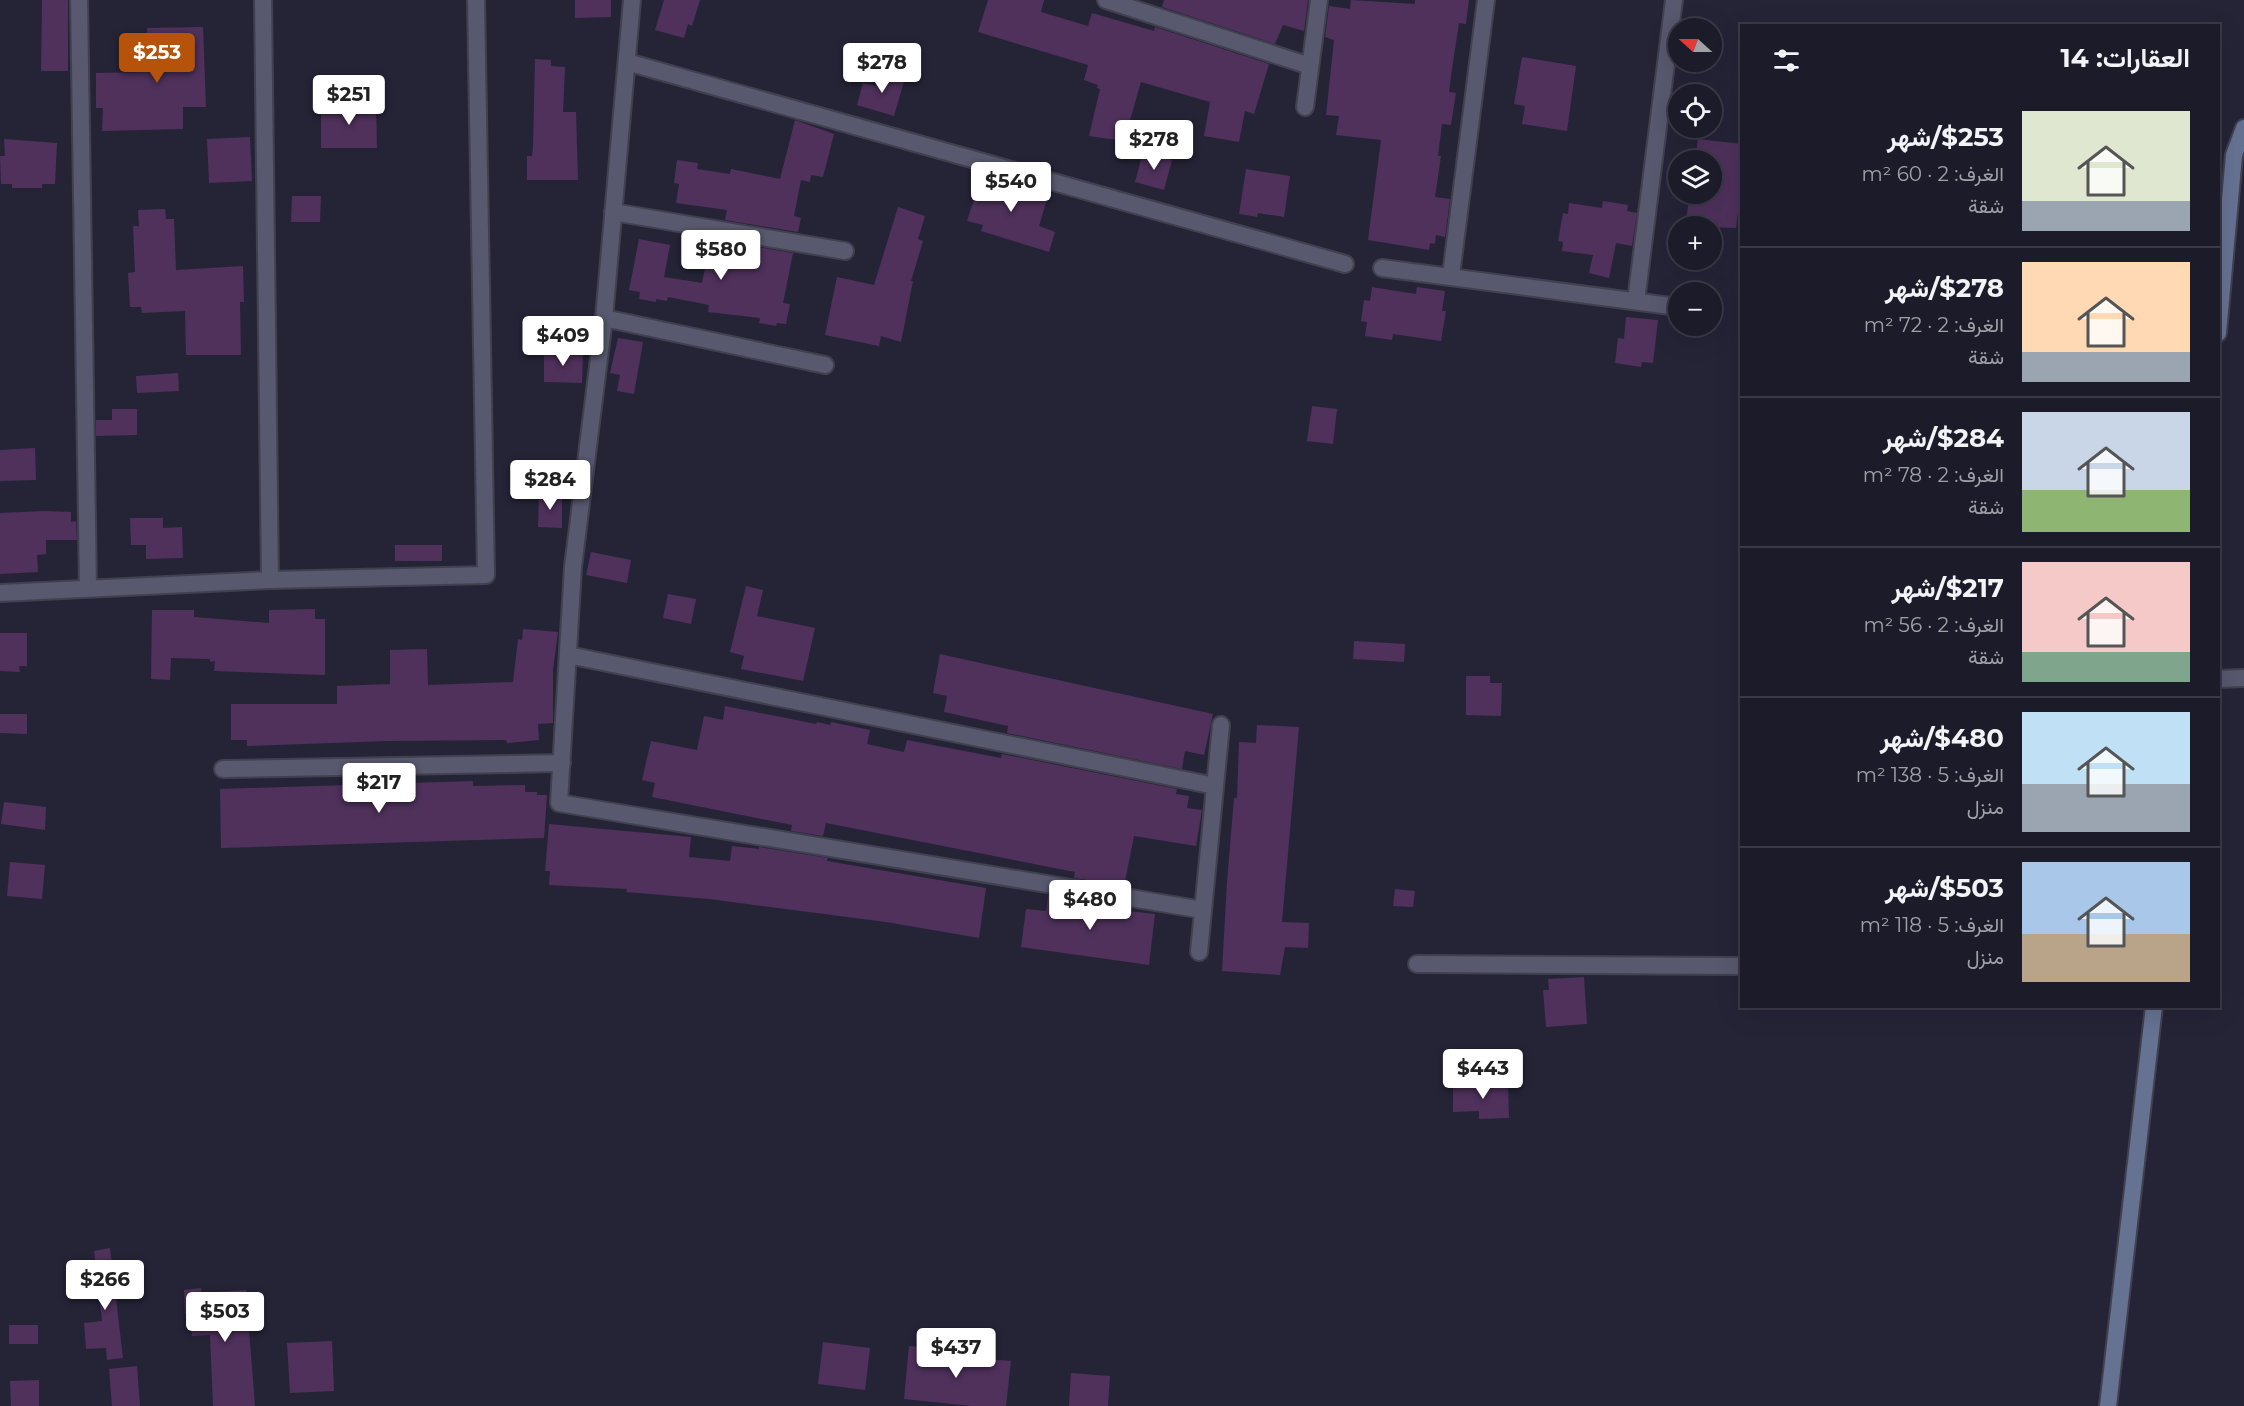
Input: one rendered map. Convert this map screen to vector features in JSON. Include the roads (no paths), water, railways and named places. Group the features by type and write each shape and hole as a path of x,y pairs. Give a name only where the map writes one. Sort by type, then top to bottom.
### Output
{"main road":[{"path":"2220,311 2234,155 2244,128"},
{"path":"2108,1406 2154,1008"}],"street":[{"path":"79,0 88,588"},
{"path":"263,0 270,580"},
{"path":"0,593 270,580 486,575 476,0"},
{"path":"632,0 604,318 573,567 559,803 1203,910"},
{"path":"1106,0 1310,66"},
{"path":"1305,107 1319,0"},
{"path":"1451,275 1485,0"},
{"path":"1636,301 1674,0"},
{"path":"627,62 1346,264"},
{"path":"613,212 845,251"},
{"path":"1382,268 1451,275 1668,306"},
{"path":"604,318 825,365"},
{"path":"568,656 1215,786"},
{"path":"2220,679 2244,678"},
{"path":"1199,952 1221,725"},
{"path":"223,769 562,763"},
{"path":"1417,964 1740,966"}]}
